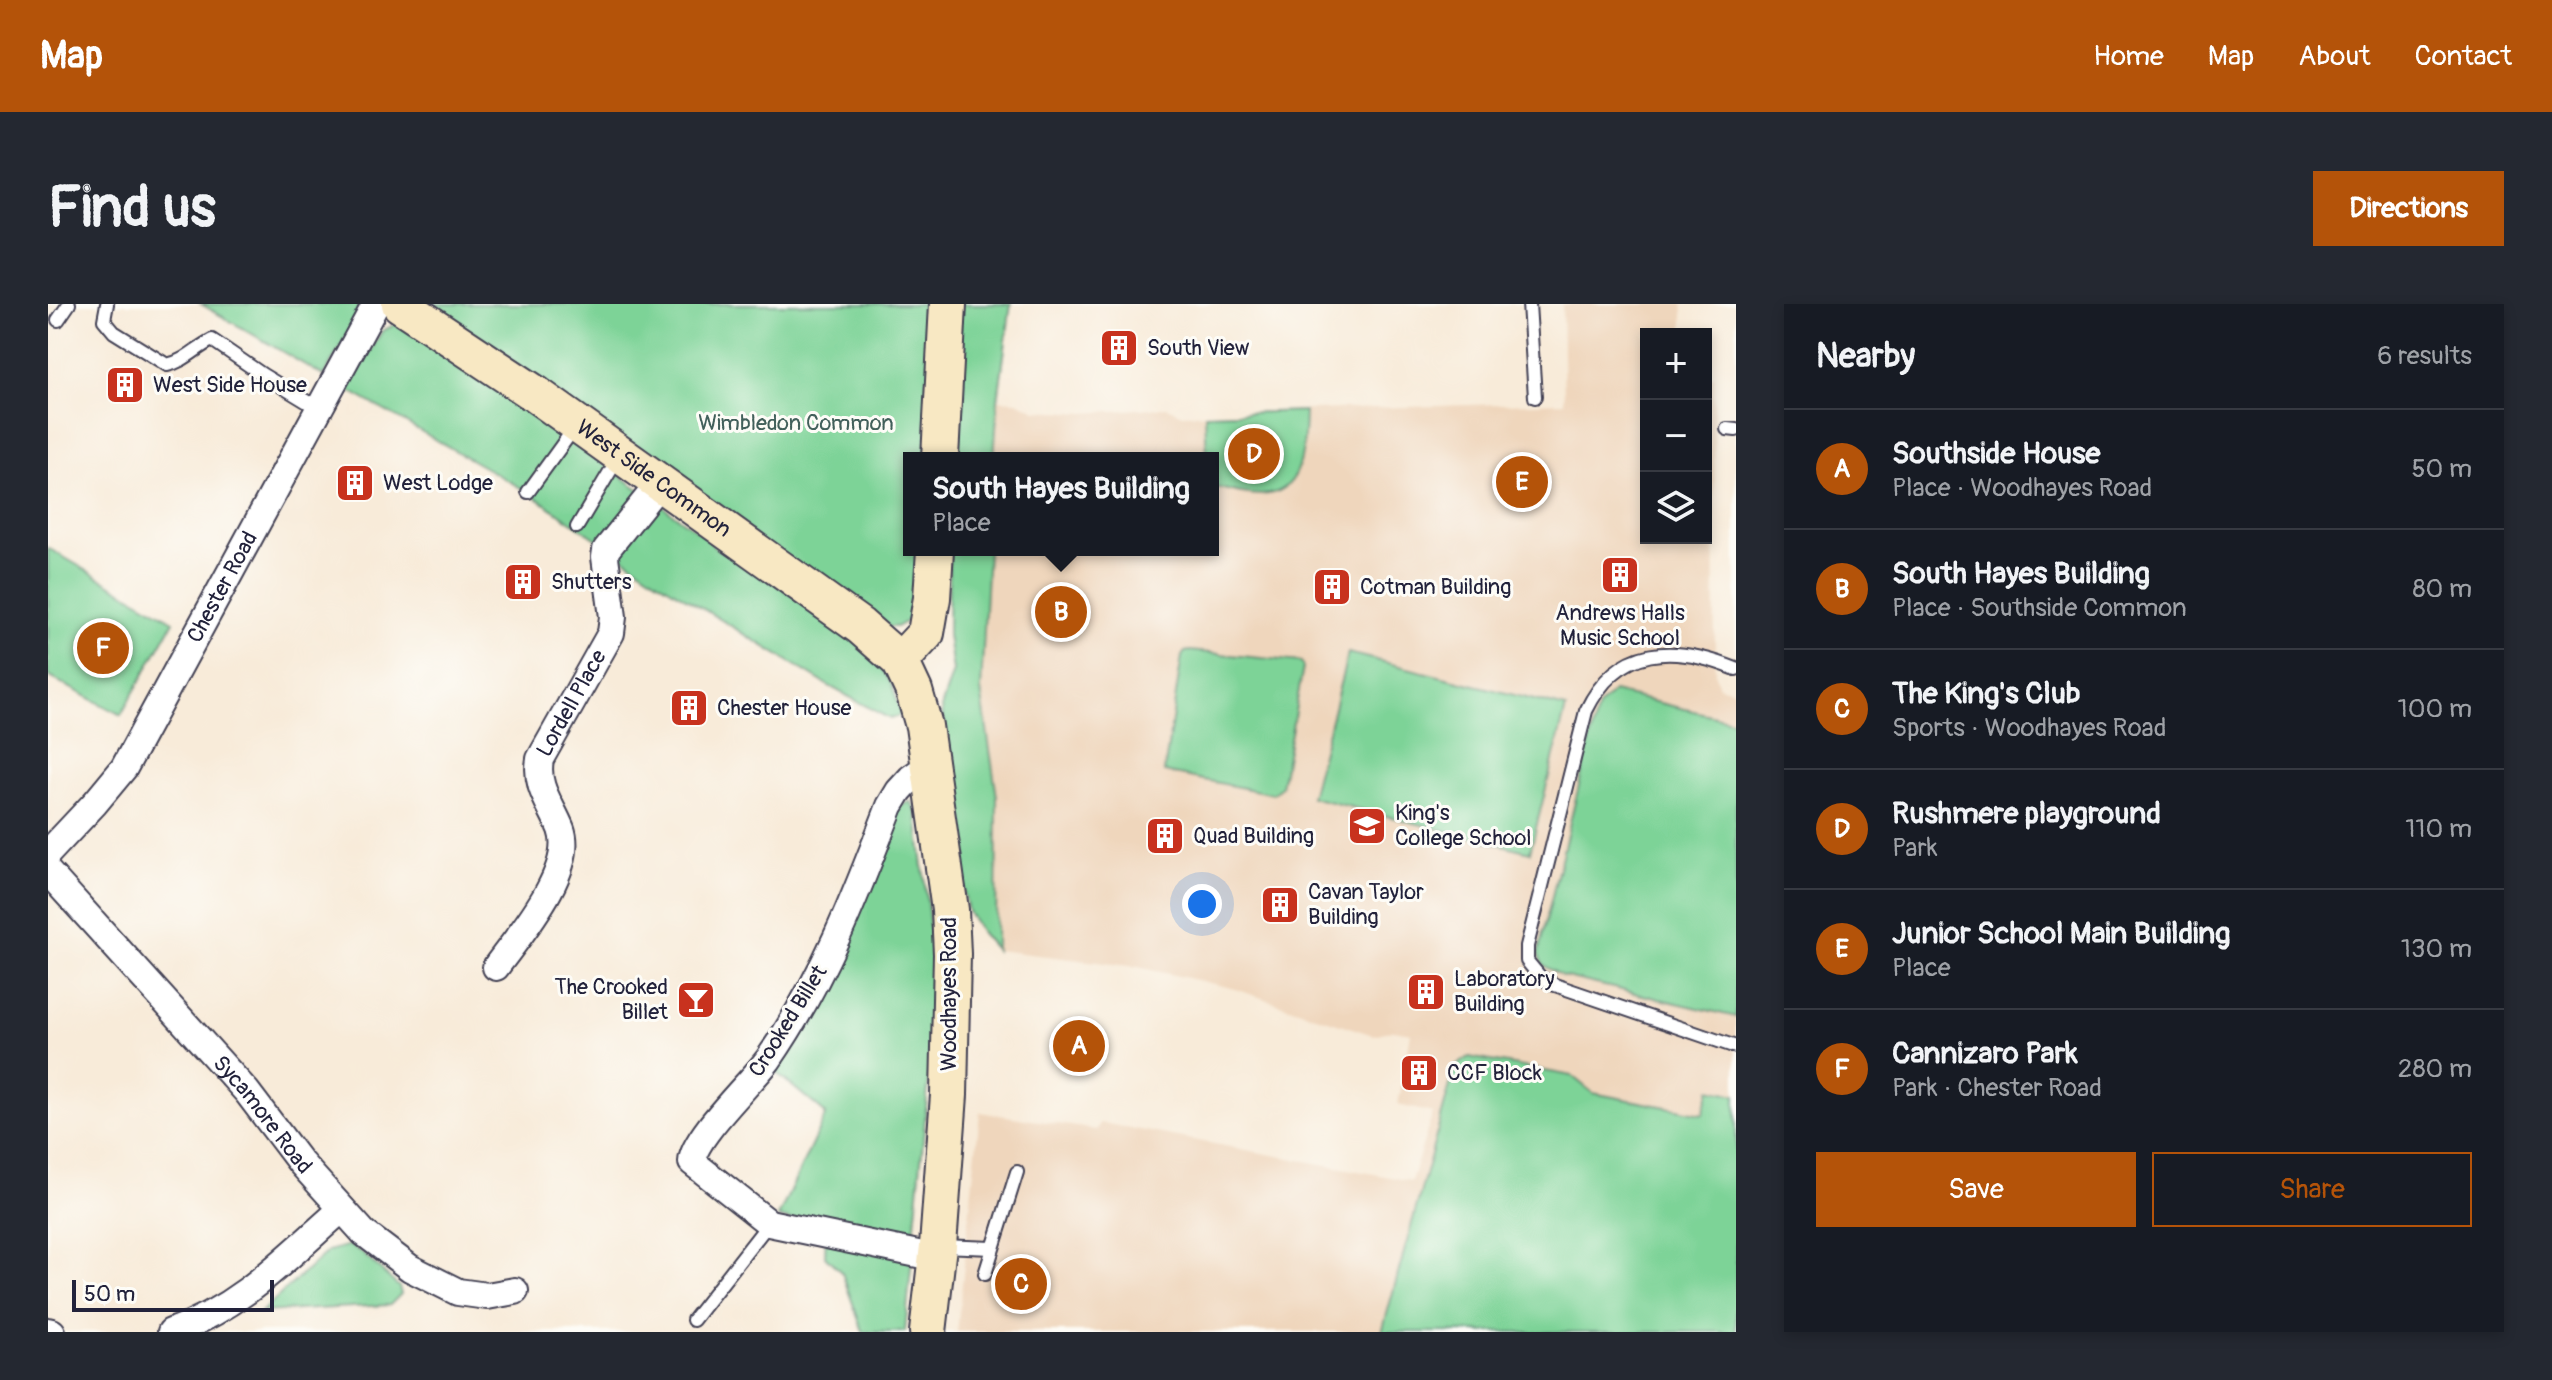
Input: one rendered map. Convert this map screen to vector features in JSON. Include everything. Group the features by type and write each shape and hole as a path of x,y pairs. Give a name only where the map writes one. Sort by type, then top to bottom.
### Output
{"main road":[{"name":"West Side Common","path":"400,304 801,582 900,661"},
{"path":"940,452 948,304"},
{"path":"900,661 926,633 935,556"},
{"name":"Woodhayes Road","path":"900,661 914,691 931,764 952,943 949,1095 938,1252 928,1332"}],"street":[{"name":"Chester Road","path":"48,853 124,768 376,304"},
{"name":"Lordell Place","path":"496,967 548,891 559,868 562,832 540,785 538,772 540,759 611,633 613,617 606,550 659,484"},
{"name":"Crooked Billet","path":"931,764 899,791 890,806 847,920 808,993 770,1056 694,1151 692,1162 769,1223 938,1252"},
{"name":"Sycamore Road","path":"48,872 247,1092 300,1162 342,1209 388,1252 434,1282 458,1292 487,1296 515,1291"},
{"path":"171,1332 214,1315 240,1298 342,1209"}],"lane":[{"path":"58,320 69,304"},
{"path":"107,304 104,320 114,332 167,365 178,363 195,348 212,340 319,409"},
{"path":"1529,304 1535,397"},
{"path":"528,492 577,424"},
{"path":"577,527 620,455"},
{"path":"1736,669 1700,655 1641,655 1623,666 1594,695 1586,711 1527,946 1527,961 1541,978 1555,985 1736,1047"},
{"path":"985,1274 1017,1172"},
{"path":"693,1320 769,1223"},
{"path":"938,1252 967,1245 993,1248"}],"shaded area":[{"name":"King's College School","path":"1562,304 1683,304 1683,328 1640,328 1640,544 1712,544 1714,377 1715,675 1719,686 1736,691 1736,1332 957,1332 980,1112 1097,1130 1100,1123 1113,1125 1411,1181 1433,1113 1398,1105 1411,1033 1394,1030 1373,1035 1232,988 1138,967 996,950 997,797 981,690 988,556 1219,556 1219,452 994,452 998,400 1017,401 1036,410 1085,413 1167,407 1182,414 1564,402"}],"green space":[{"path":"201,304 358,304 359,314 324,376"},
{"name":"Wimbledon Common","path":"418,304 935,304 926,452 903,452 903,556 920,556 912,618 896,627 884,627"},
{"name":"Wimbledon Common","path":"961,304 1011,304 994,452 952,452"},
{"path":"396,324 412,325 704,536 718,550 750,564 875,656 892,685 899,716 890,719 827,685 658,581 528,492 348,390 382,331"},
{"path":"1305,411 1303,448 1290,483 1281,490 1262,495 1219,488 1219,452 1207,452 1205,414"},
{"path":"48,548 174,621 121,715 48,676"},
{"path":"949,556 988,556 981,690 997,797 996,950 968,912 957,859 942,705 953,671 948,635"},
{"path":"1190,651 1301,662 1303,668 1281,787 1273,794 1164,772 1182,656"},
{"path":"1348,653 1566,708 1530,852 1311,797"},
{"path":"1613,692 1736,721 1736,1017 1562,976 1543,965 1538,954 1598,707"},
{"path":"911,801 917,814 937,991 905,1332 863,1332 842,1273 825,1256 826,1229 778,1217 826,1114 773,1070 898,807"},
{"path":"1469,1057 1572,1076 1593,1093 1703,1114 1710,1089 1736,1095 1736,1332 1382,1332 1455,1067"},
{"path":"349,1245 360,1251 399,1287 401,1294 390,1305 261,1312 328,1251"}],"place":[{"name":"South View","path":"1119,348"},
{"name":"West Side House","path":"125,385"},
{"name":"Rushmere playground","path":"1254,454"},
{"name":"Junior School Main Building","path":"1522,482"},
{"name":"West Lodge","path":"355,483"},
{"name":"Andrews Halls Music School","path":"1620,575"},
{"name":"Shutters","path":"523,582"},
{"name":"Cotman Building","path":"1332,587"},
{"name":"South Hayes Building","path":"1061,612"},
{"name":"Cannizaro Park","path":"103,648"},
{"name":"Chester House","path":"689,708"},
{"name":"King's College School","path":"1367,826"},
{"name":"Quad Building","path":"1165,836"},
{"name":"Cavan Taylor Building","path":"1280,905"},
{"name":"Laboratory Building","path":"1426,992"},
{"name":"The Crooked Billet","path":"696,1000"},
{"name":"Southside House","path":"1079,1046"},
{"name":"CCF Block","path":"1419,1073"},
{"name":"The King's Club","path":"1021,1284"}]}
